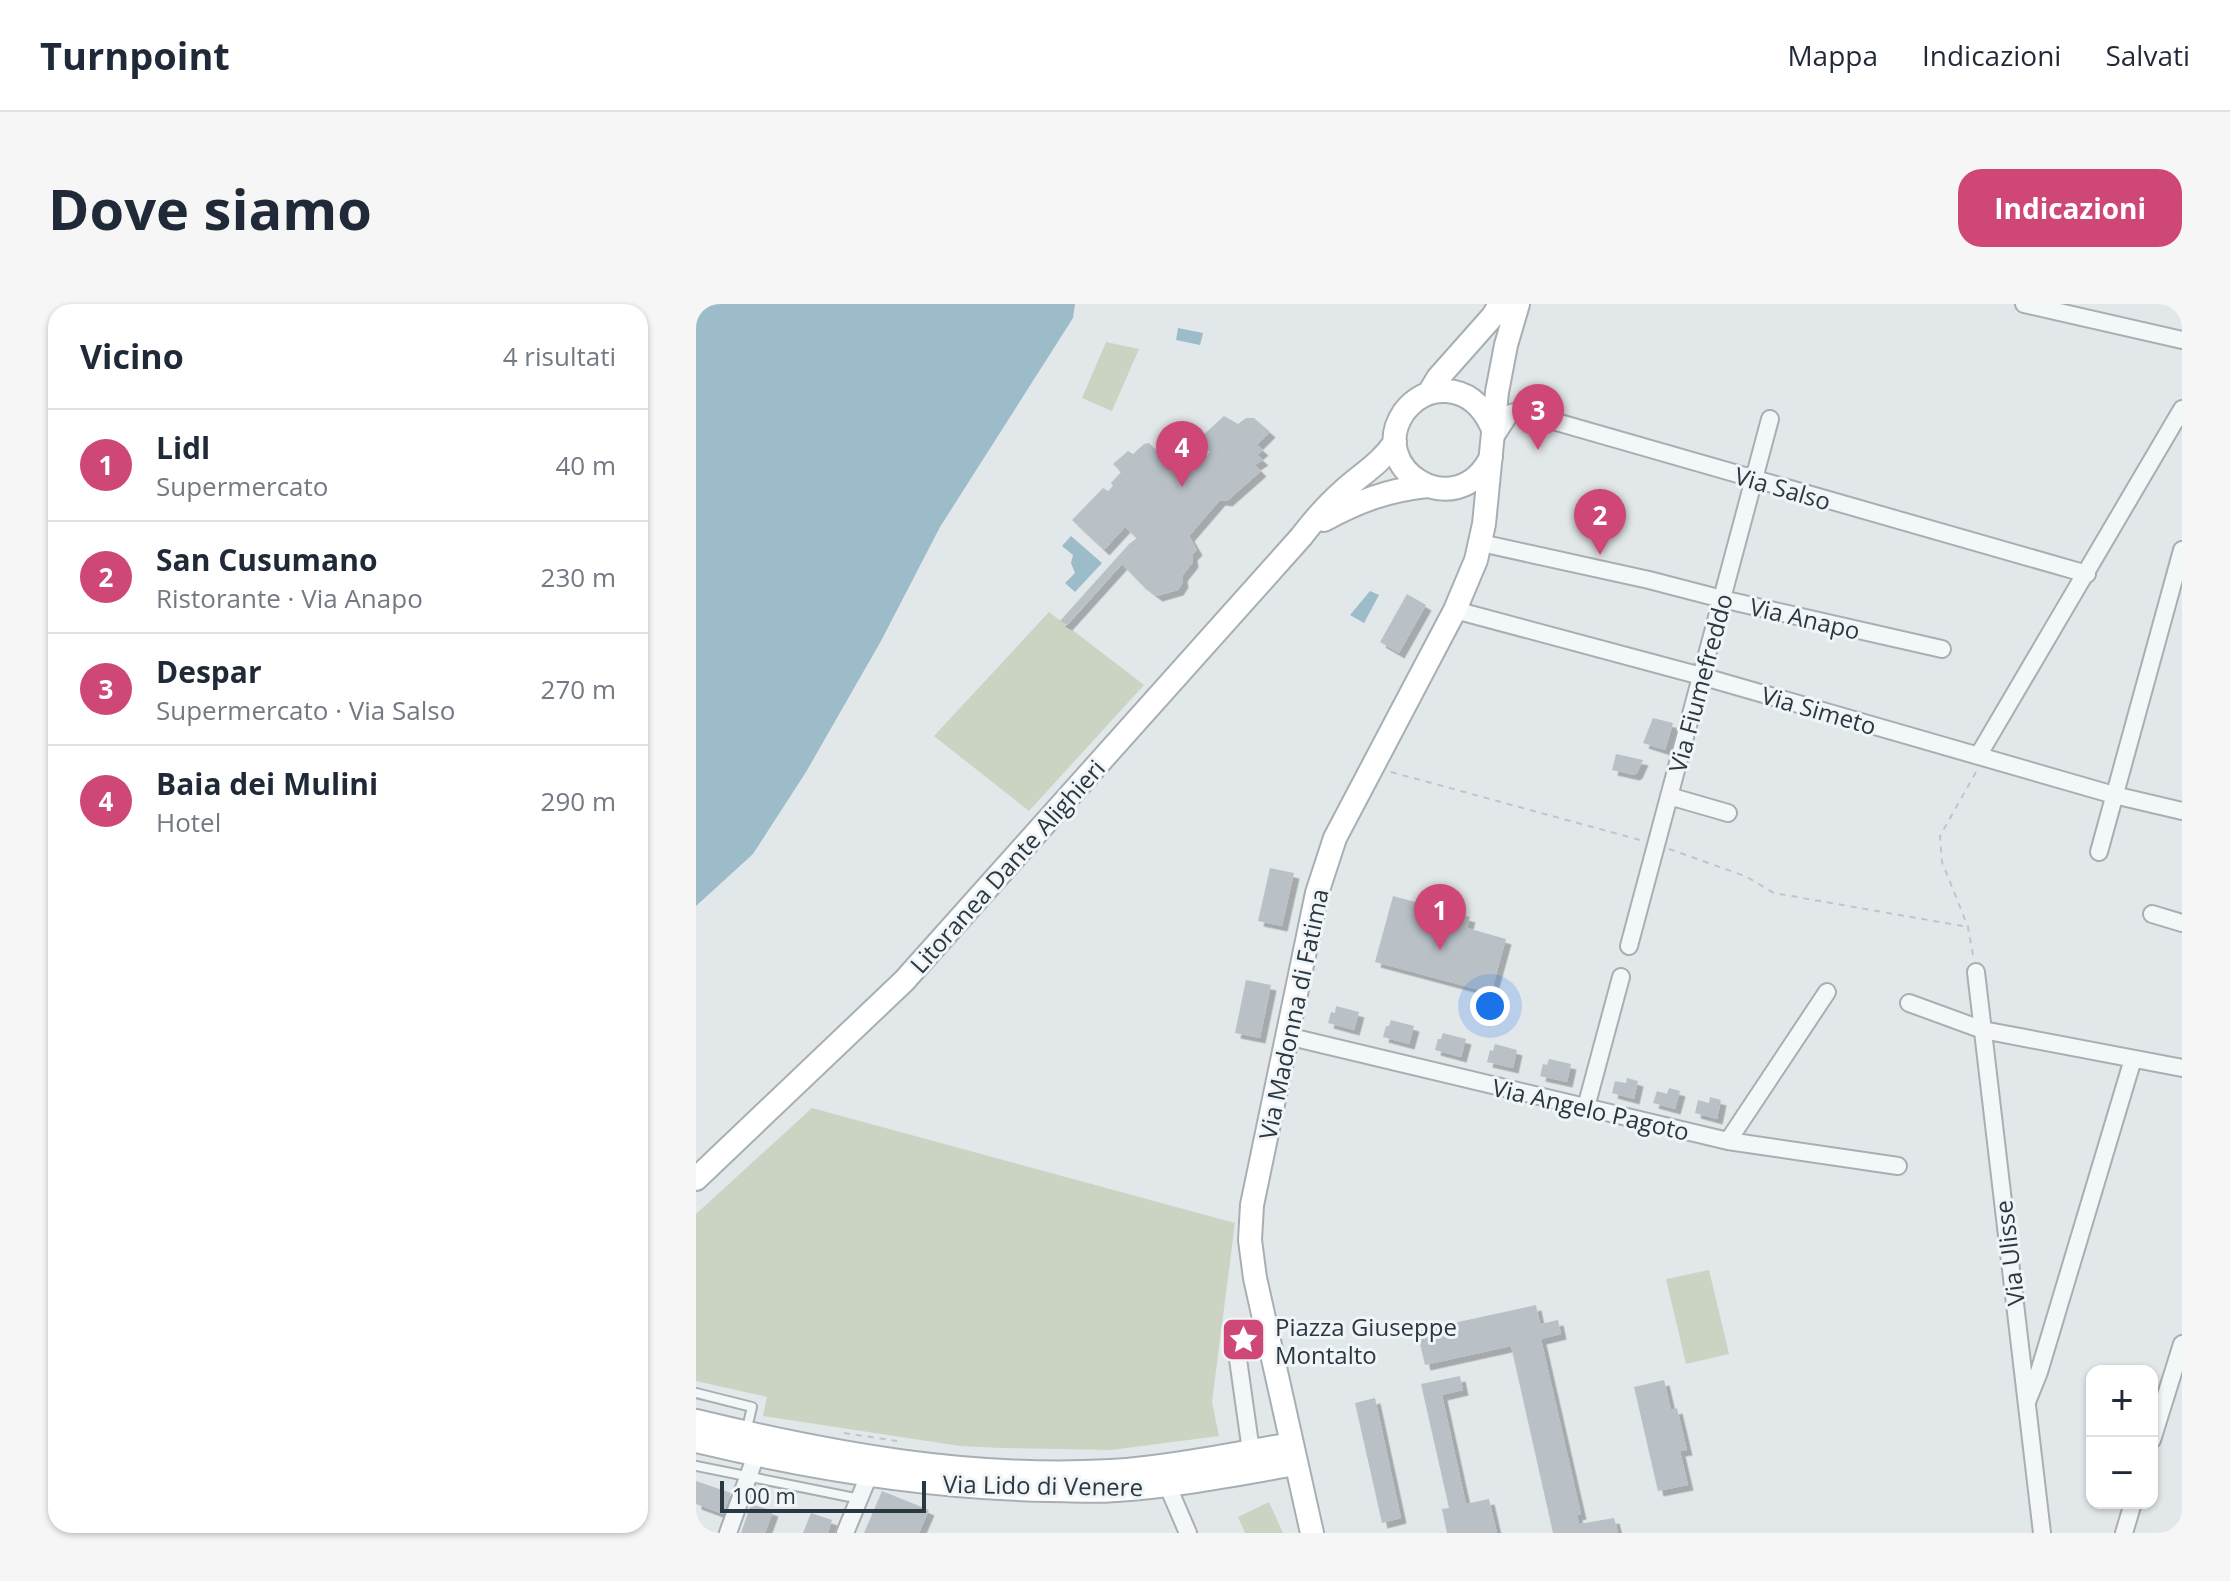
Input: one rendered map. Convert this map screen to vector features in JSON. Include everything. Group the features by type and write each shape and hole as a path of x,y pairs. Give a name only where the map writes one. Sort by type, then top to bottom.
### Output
{"street":[{"path":"1427,486 1404,469 1395,442 1396,429 1408,407 1429,393 1500,304"},
{"name":"Via Madonna di Fatima","path":"1312,1533 1255,1278 1250,1240 1252,1205 1317,893 1335,838 1455,610 1482,534 1506,345 1518,304"},
{"path":"2024,304 2182,340"},
{"path":"1429,393 1455,392 1467,397 1487,415 1492,441 1477,477 1455,488"},
{"path":"1978,756 2182,409"},
{"name":"Via Salso","path":"1492,441 1502,423 1511,413 1518,411 2087,574"},
{"name":"Via Fiumefreddo","path":"1629,946 1770,419"},
{"path":"1301,537 1322,510 1383,460 1395,442"},
{"path":"1301,537 1335,514 1373,497 1399,489 1427,486 1468,492 1476,500 1482,534"},
{"name":"Via Anapo","path":"1482,534 1722,599 1942,649"},
{"name":"Litoranea Dante Alighieri","path":"696,1179 904,981 1301,537"},
{"path":"2099,852 2182,550"},
{"name":"Via Simeto","path":"1455,610 1701,676 2114,795 2182,811"},
{"path":"1669,796 1728,813"},
{"path":"2152,914 2182,923"},
{"name":"Via Ulisse","path":"1976,972 2042,1533"},
{"path":"1586,1107 1621,977"},
{"path":"1728,1141 1827,992"},
{"path":"1909,1003 1983,1030 2182,1068"},
{"name":"Via Angelo Pagoto","path":"1287,1036 1728,1141 1898,1166"},
{"path":"2026,1404 2044,1357 2133,1059"},
{"path":"1234,1331 1251,1451"},
{"path":"2153,1437 2182,1344"},
{"name":"Via Lido di Venere","path":"696,1421 872,1467 963,1487 1113,1490 1251,1451 1294,1454"},
{"name":"Via Lido di Venere","path":"696,1441 752,1466 872,1467"},
{"name":"Via Lido di Venere","path":"1164,1476 1294,1454"},
{"path":"728,1533 752,1466"},
{"path":"845,1533 872,1467"},
{"path":"1164,1476 1188,1533"},
{"path":"2124,1533 2131,1509"}],"lane":[{"path":"696,1393 752,1407 746,1433"},
{"path":"696,1466 752,1466 860,1499"}],"path":[{"path":"1976,972 1968,927 1942,862 1940,836 1975,776 1978,756"},
{"path":"834,1431 897,1441"}],"green space":[{"path":"1106,342 1139,349 1112,411 1082,398"},
{"path":"1049,612 1144,685 1029,811 934,736"},
{"path":"812,1108 1235,1223 1212,1402 1219,1436 1111,1450 960,1446 763,1416 767,1397 696,1381 696,1214"},
{"path":"1709,1270 1729,1354 1686,1364 1666,1279"},
{"path":"1269,1502 1283,1533 1245,1533 1238,1517"}],"water":[{"path":"696,304 1075,304 1073,318 940,527 881,641 806,772 753,854 696,906"},
{"path":"1178,328 1203,333 1200,345 1176,340"},
{"path":"1071,536 1102,563 1075,592 1065,583 1075,573 1071,563 1073,555 1062,546"},
{"path":"1370,591 1379,595 1364,623 1350,615"}],"building":[{"path":"1224,416 1238,424 1246,418 1254,418 1270,432 1257,445 1263,450 1257,455 1263,460 1255,465 1261,471 1227,501 1220,500 1189,536 1197,550 1178,590 1157,596 1122,564 1067,625 1060,621 1137,538 1125,527 1104,550 1072,520 1103,488 1108,491 1113,486 1111,483 1121,472 1113,464 1128,451 1133,454 1149,443 1159,453 1156,457 1171,473 1179,464 1184,468 1189,461 1178,452 1184,445 1203,459 1210,452 1200,438"},
{"path":"1407,594 1426,605 1399,653 1380,642"},
{"path":"1653,718 1673,723 1665,750 1643,743"},
{"path":"1616,754 1643,760 1637,773 1612,770"},
{"path":"1270,868 1294,873 1282,926 1258,921"},
{"path":"1393,896 1470,917 1467,928 1506,939 1491,993 1375,962"},
{"path":"1246,980 1271,985 1260,1038 1235,1033"},
{"path":"1336,1006 1359,1012 1354,1030 1328,1023"},
{"path":"1391,1020 1414,1026 1409,1044 1383,1037"},
{"path":"1443,1033 1466,1039 1461,1057 1435,1050"},
{"path":"1495,1044 1517,1050 1513,1068 1487,1062"},
{"path":"1549,1059 1571,1064 1567,1082 1540,1076 1543,1064 1547,1065"},
{"path":"1627,1078 1638,1081 1634,1099 1612,1093 1615,1081 1626,1083"},
{"path":"1669,1088 1680,1091 1675,1109 1653,1103 1657,1091 1667,1094"},
{"path":"1710,1097 1721,1100 1717,1119 1695,1113 1698,1100 1709,1103"},
{"path":"1536,1305 1540,1324 1558,1320 1561,1334 1541,1339 1581,1514 1577,1515 1579,1524 1614,1518 1618,1533 1553,1533 1511,1346 1425,1365 1417,1331"},
{"path":"1460,1376 1463,1390 1442,1395 1466,1504 1489,1499 1497,1533 1447,1533 1442,1509 1449,1508 1421,1384"},
{"path":"1664,1380 1671,1410 1677,1408 1687,1450 1680,1451 1688,1485 1658,1491 1634,1387"},
{"path":"1375,1398 1401,1518 1382,1523 1355,1403"},
{"path":"696,1481 731,1493 723,1514 696,1504"},
{"path":"882,1491 929,1510 919,1533 864,1533"},
{"path":"751,1504 773,1511 765,1533 741,1533"},
{"path":"811,1513 832,1520 828,1533 803,1533"}],"place":[{"name":"Despar","path":"1538,450"},
{"name":"Baia dei Mulini","path":"1182,487"},
{"name":"San Cusumano","path":"1600,555"},
{"name":"Lidl","path":"1440,950"},
{"name":"Piazza Giuseppe Montalto","path":"1244,1340"}]}
